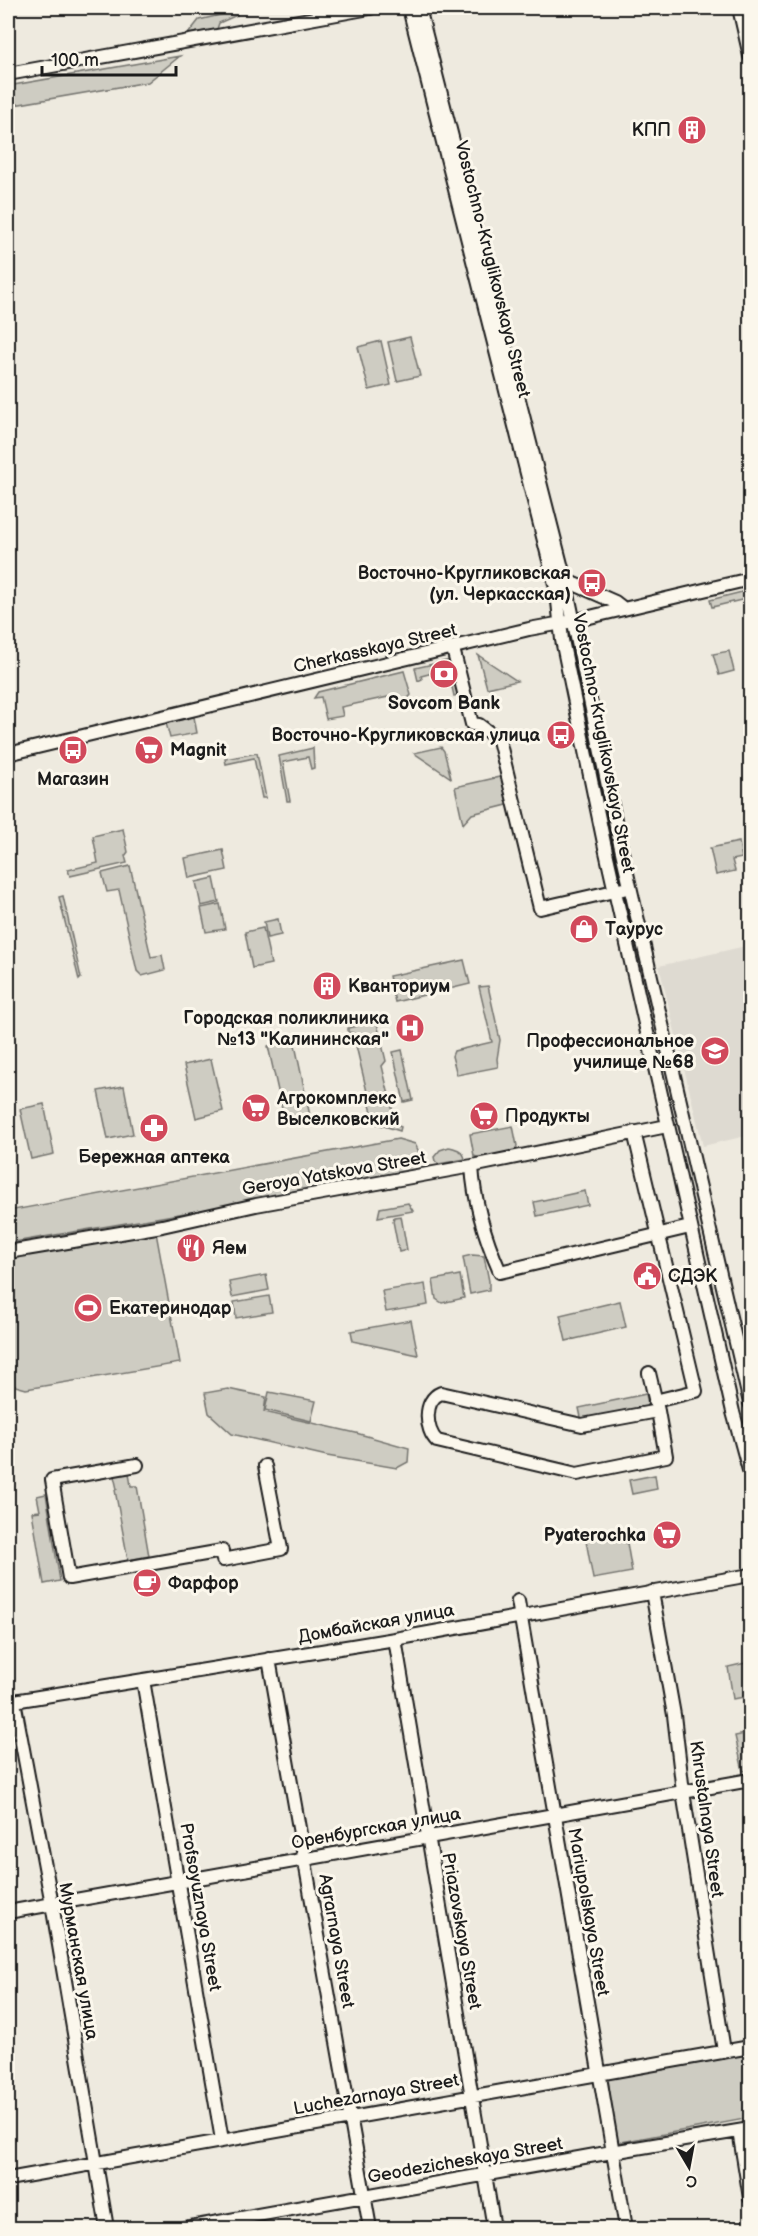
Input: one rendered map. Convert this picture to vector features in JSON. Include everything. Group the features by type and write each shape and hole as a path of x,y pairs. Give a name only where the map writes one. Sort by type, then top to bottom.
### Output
{"street":[{"path":"8,74 328,11 370,8"},
{"name":"Vostochno-Kruglikovskaya Street","path":"409,8 557,592 559,623 667,1126 733,1412 748,1453"},
{"name":"Vostochno-Kruglikovskaya Street","path":"419,8 565,580 630,887 750,1403"},
{"path":"739,8 750,56"},
{"name":"Cherkasskaya Street","path":"8,754 750,579"},
{"path":"565,580 615,602 624,609"},
{"path":"453,649 472,724 479,725 499,740 540,908 630,887"},
{"name":"Geroya Yatskova Street","path":"8,1252 162,1226 256,1205 472,1166 667,1126"},
{"path":"634,1132 696,1392 657,1406 582,1425 441,1394 430,1401 428,1409 430,1432 437,1442 577,1474 666,1456 657,1406 649,1373"},
{"path":"472,1166 474,1185 489,1247 500,1272 690,1227"},
{"path":"748,1453 750,1474"},
{"path":"137,1465 52,1480 69,1578 222,1551 223,1560 281,1549 265,1466"},
{"name":"Домбайская улица","path":"11,1701 395,1639 750,1575"},
{"name":"Khrustalnaya Street","path":"652,1592 674,1715 683,1792 724,2051"},
{"name":"Mariupolskaya Street","path":"518,1601 626,2229"},
{"name":"Priazovskaya Street","path":"395,1639 494,2229"},
{"name":"Agrarnaya Street","path":"269,1659 370,2229"},
{"name":"Profsoyuznaya Street","path":"143,1680 222,2140"},
{"name":"Мурманская улица","path":"11,1701 51,1904 107,2229"},
{"name":"Оренбургская улица","path":"8,1912 750,1780"},
{"name":"Luchezarnaya Street","path":"8,2179 750,2047"},
{"path":"744,2130 750,2198"},
{"name":"Geodezicheskaya Street","path":"185,2229 238,2224 364,2196 744,2130"}],"shaded area":[{"path":"237,11 237,15 219,23 217,29 188,34 199,20"},
{"path":"180,56 148,82 8,106 8,86"},
{"path":"410,337 420,376 397,381 388,342"},
{"path":"381,341 391,385 369,390 358,347"},
{"path":"750,590 750,598 712,607 710,600"},
{"path":"729,651 734,671 719,675 713,654"},
{"path":"478,655 517,681 487,688"},
{"path":"451,660 460,694 454,696 448,669 421,676 422,679 418,681 415,668"},
{"path":"404,671 411,695 402,701 395,703 393,696 341,707 343,716 326,719 321,697 314,698 318,692"},
{"path":"194,717 197,733 170,738 166,723"},
{"path":"441,747 444,751 451,778 414,753"},
{"path":"313,748 314,768 311,769 308,757 283,762 290,801 287,801 279,756"},
{"path":"257,753 266,798 262,798 254,758 226,764 225,759"},
{"path":"504,776 510,801 507,805 472,814 463,824 455,787"},
{"path":"123,829 128,852 125,856 127,863 70,876 68,870 98,863 93,836"},
{"path":"739,842 742,858 732,860 735,871 716,875 710,848"},
{"path":"223,850 227,870 189,878 185,858"},
{"path":"130,866 151,957 162,955 165,970 142,976 137,971 119,890 107,892 102,873"},
{"path":"214,878 219,902 201,906 196,882"},
{"path":"63,896 81,978 79,980 59,897"},
{"path":"220,904 225,929 206,932 201,908"},
{"path":"278,919 281,935 267,938 264,922"},
{"path":"263,928 271,964 252,968 245,932"},
{"name":"Профессиональное училище №68","path":"750,945 750,1135 703,1146 659,966"},
{"path":"464,960 470,984 395,1002 389,976"},
{"path":"488,986 500,1040 498,1067 457,1075 452,1056 454,1051 492,1042 479,987"},
{"path":"377,1023 386,1061 382,1066 396,1125 401,1127 400,1131 368,1121 373,1117 353,1033 348,1032 348,1028"},
{"path":"294,1040 310,1116 285,1122 268,1046"},
{"path":"402,1050 413,1100 404,1102 393,1052"},
{"path":"211,1059 223,1111 196,1118 184,1065"},
{"path":"124,1086 133,1134 108,1139 98,1091"},
{"path":"44,1104 54,1154 31,1159 20,1109"},
{"path":"513,1126 517,1146 513,1154 483,1159 474,1156 470,1134"},
{"path":"398,1139 415,1144 420,1154 422,1173 8,1243 8,1211"},
{"path":"449,1147 461,1152 465,1159 439,1164 435,1161 434,1157 440,1150"},
{"path":"585,1191 588,1205 537,1216 534,1202"},
{"path":"408,1203 413,1211 378,1217 380,1208"},
{"path":"401,1216 407,1250 399,1252 393,1221 394,1217"},
{"name":"Екатеринодар","path":"155,1227 180,1363 26,1389 8,1384 8,1253"},
{"path":"484,1256 489,1290 470,1294 463,1257"},
{"path":"266,1275 269,1290 232,1297 229,1282"},
{"path":"460,1275 464,1298 442,1303 436,1299 433,1280"},
{"path":"425,1284 428,1305 386,1312 382,1291"},
{"path":"269,1296 272,1312 236,1318 234,1302"},
{"path":"620,1301 626,1327 566,1341 560,1315"},
{"path":"411,1320 418,1355 353,1341 351,1331"},
{"path":"228,1389 266,1397 264,1412 409,1448 408,1462 397,1468 327,1456 232,1434 209,1413 205,1393"},
{"path":"269,1392 316,1401 311,1421 265,1410"},
{"path":"646,1394 649,1409 582,1422 579,1408"},
{"path":"129,1473 131,1486 137,1486 149,1556 128,1560 114,1476"},
{"path":"655,1475 657,1489 632,1494 629,1480"},
{"path":"46,1494 60,1581 44,1584 32,1512 40,1511 37,1496"},
{"path":"585,1535 627,1543 632,1572 593,1579"},
{"path":"750,1662 750,1696 733,1699 728,1667"},
{"path":"750,1733 750,1770 743,1771 735,1736"},
{"path":"750,2054 750,2118 616,2143 608,2079"}],"place":[{"name":"КПП","path":"692,130"},
{"name":"Восточно-Кругликовская (ул. Черкасская)","path":"592,583"},
{"name":"Sovcom Bank","path":"444,674"},
{"name":"Восточно-Кругликовская улица","path":"561,735"},
{"name":"Магазин","path":"73,750"},
{"name":"Magnit","path":"149,750"},
{"name":"Таурус","path":"584,929"},
{"name":"Кванториум","path":"327,986"},
{"name":"Городская поликлиника №13 \"Калининская\"","path":"410,1028"},
{"name":"Профессиональное училище №68","path":"715,1051"},
{"name":"Агрокомплекс Выселковский","path":"256,1108"},
{"name":"Продукты","path":"484,1116"},
{"name":"Бережная аптека","path":"154,1128"},
{"name":"Яем","path":"191,1248"},
{"name":"СДЭК","path":"647,1276"},
{"name":"Екатеринодар","path":"88,1308"},
{"name":"Pyaterochka","path":"667,1535"},
{"name":"Фарфор","path":"147,1583"}]}
